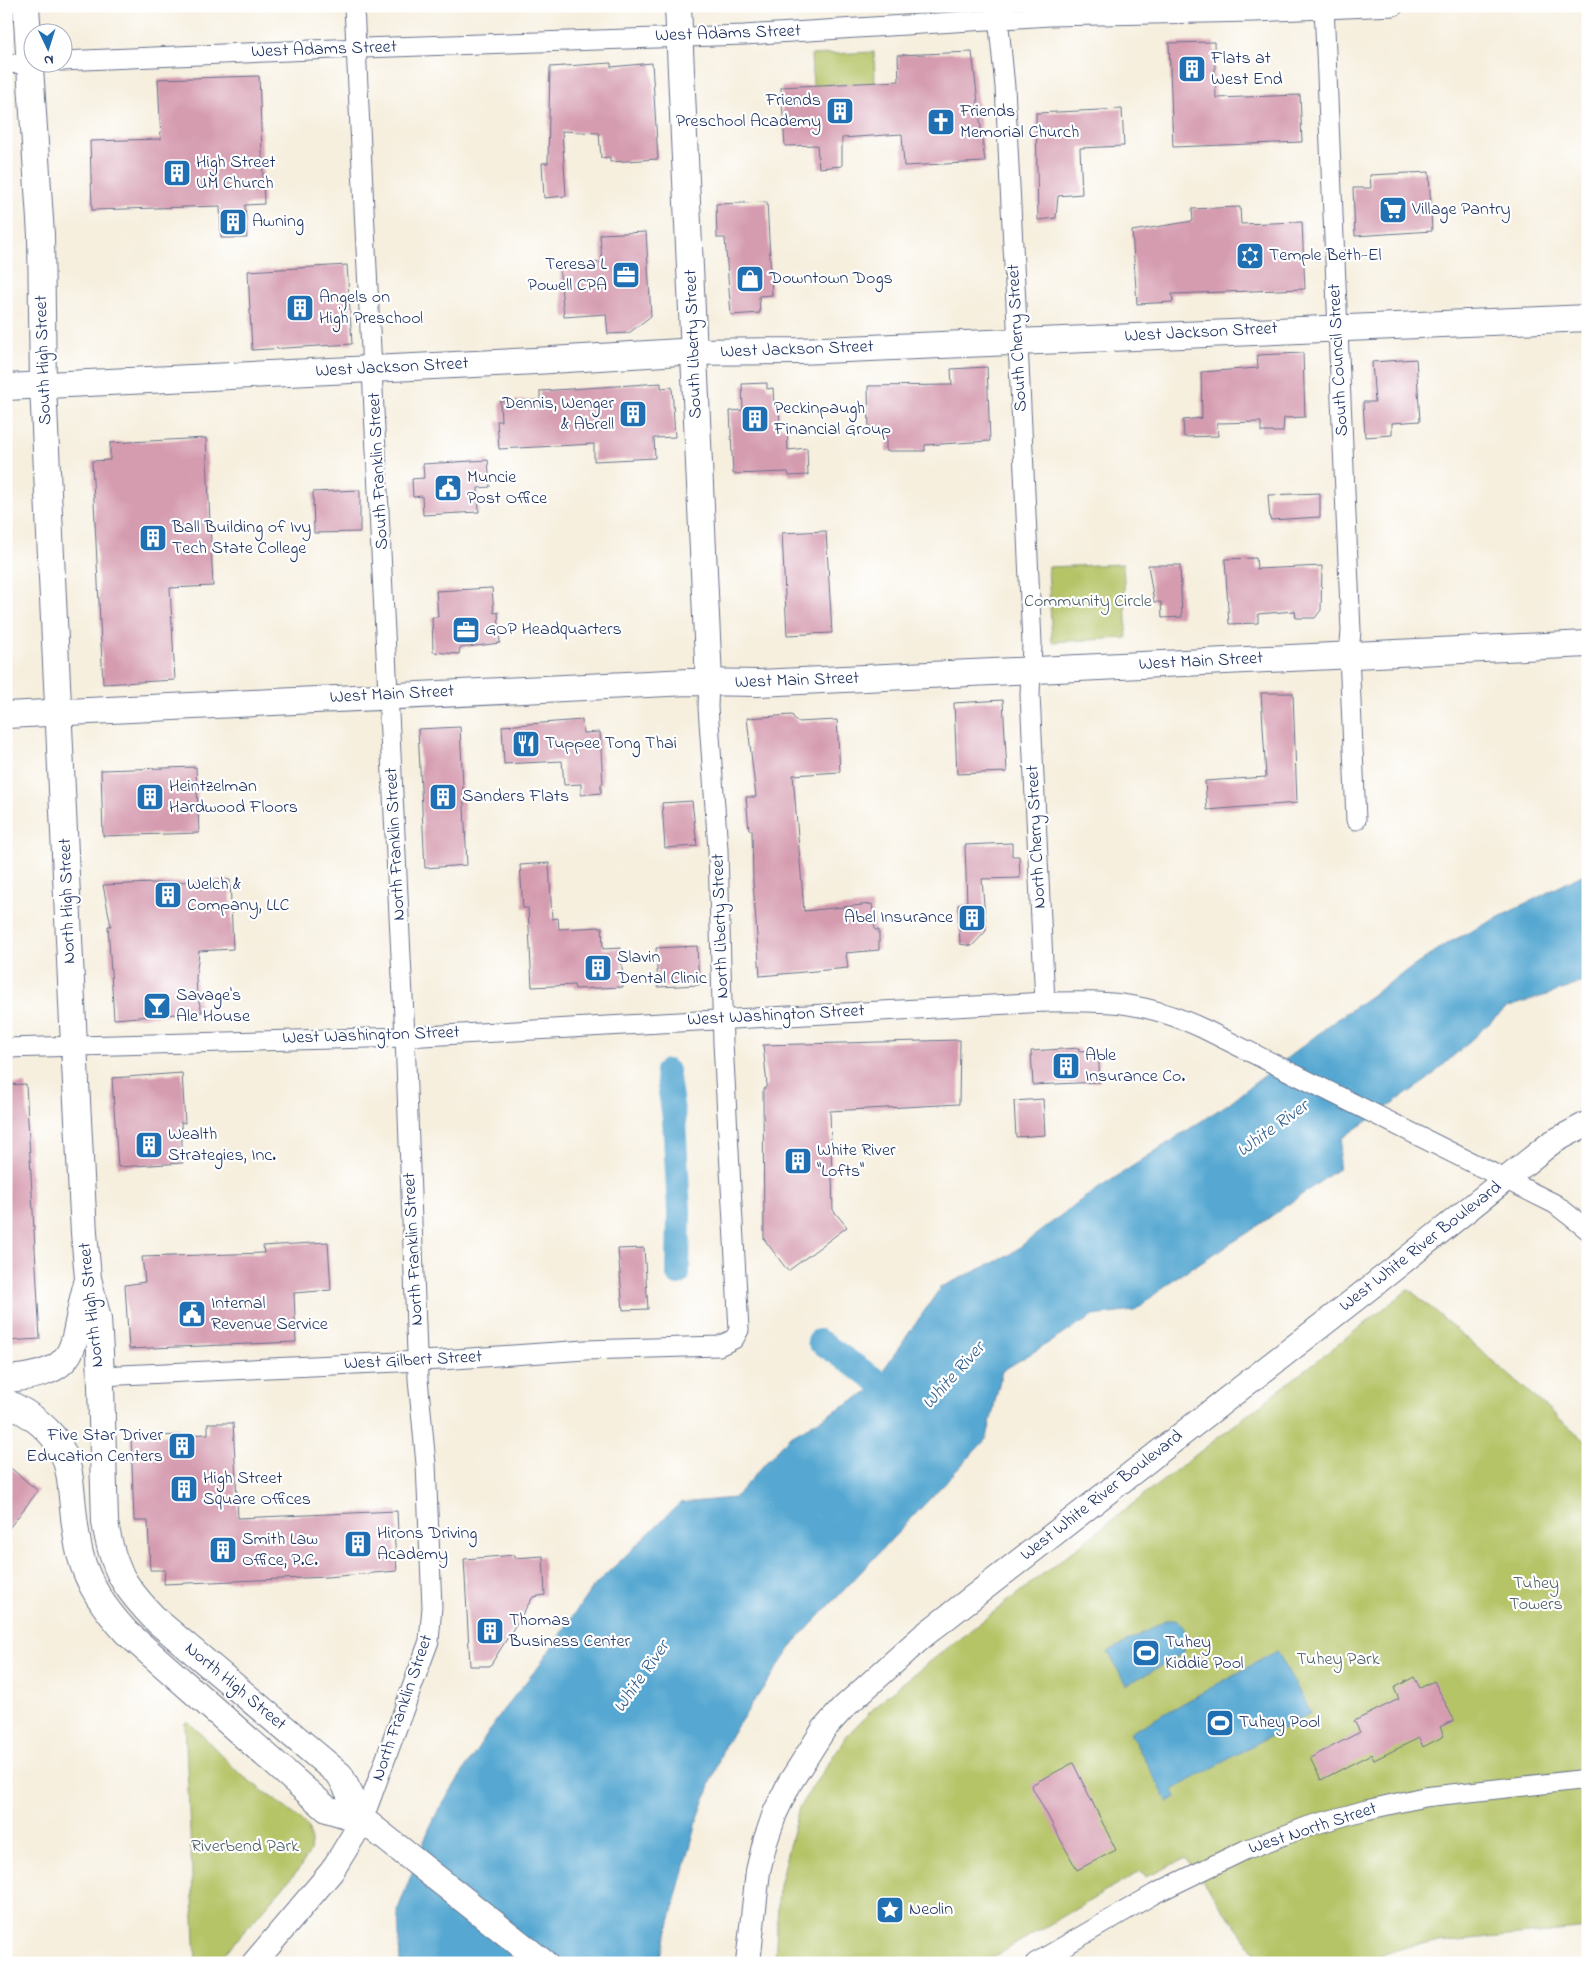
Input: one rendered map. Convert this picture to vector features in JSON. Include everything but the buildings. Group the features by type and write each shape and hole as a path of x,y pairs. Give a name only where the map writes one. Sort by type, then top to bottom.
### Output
{"main road":[{"name":"South High Street","path":"26,6 26,22"},
{"name":"South Liberty Street","path":"678,6 709,681"},
{"name":"South High Street","path":"26,72 41,235 44,386 60,713"},
{"name":"West Jackson Street","path":"6,387 694,353 799,351 1588,318"},
{"name":"West Main Street","path":"6,715 388,695 709,681 759,683 1588,644"},
{"name":"North High Street","path":"60,713 74,1045 88,1278 98,1319 105,1522 110,1550 118,1574 134,1598 157,1621 340,1775 363,1820"},
{"path":"6,1379 24,1378 46,1372 66,1360 74,1346 80,1304 88,1278"},
{"name":"North High Street","path":"6,1402 28,1412 46,1427 66,1458 71,1476 80,1554 93,1589 106,1610 126,1632 326,1809 363,1820 539,1959"}],"street":[{"name":"South Franklin Street","path":"354,6 374,368 388,695"},
{"name":"West Adams Street","path":"72,62 357,48 744,35 997,13 1394,6"},
{"name":"South Council Street","path":"1324,8 1351,631 1349,654 1356,820"},
{"name":"South Cherry Street","path":"997,13 1005,87 1032,643 1031,671"},
{"name":"North Cherry Street","path":"1031,671 1045,1002"},
{"name":"North Liberty Street","path":"709,681 708,707 718,850 724,1020 723,1043 739,1330 734,1339 726,1344"},
{"name":"North Franklin Street","path":"363,1820 429,1640 431,1624 426,1464 419,1361 388,695"},
{"name":"West Washington Street","path":"6,1048 405,1037 1045,1002 1100,1001 1136,1005 1153,1008 1184,1020 1555,1204 1588,1230"},
{"name":"West White River Boulevard","path":"748,1963 758,1871 765,1842 776,1812 789,1784 824,1729 843,1708 923,1636 1551,1143 1588,1123"},
{"name":"West Gilbert Street","path":"100,1376 726,1344"},
{"name":"West North Street","path":"1035,1963 1154,1894 1245,1850 1309,1826 1366,1810 1424,1797 1588,1779"},
{"path":"254,1963 332,1871 363,1820"}],"green space":[{"path":"874,52 875,83 813,86 811,55"},
{"name":"Community Circle","path":"1123,564 1127,638 1052,642 1048,567"},
{"name":"Tuhey Park","path":"1409,1289 1588,1443 1588,1928 1409,1946 1357,1963 1262,1963 1186,1858 1146,1877 1141,1871 983,1963 775,1963 779,1885 799,1807 848,1734 886,1696"},
{"name":"Riverbend Park","path":"188,1721 239,1773 299,1818 309,1829 311,1841 310,1852 298,1870 227,1951 214,1963 196,1963 185,1723"}],"water":[{"name":"White River","path":"1588,872 1588,979 1568,988 1506,1008 1427,1080 1342,1138 1338,1169 1249,1232 1175,1278 1134,1311 1093,1316 1002,1371 987,1438 794,1643 725,1744 698,1818 659,1963 400,1963 398,1909 429,1829 439,1809 503,1710 538,1667 592,1588 680,1503 734,1498 789,1437 868,1392 941,1287 1008,1256 1081,1200 1229,1103 1340,1017 1446,944"},
{"name":"Tuhey Kiddie Pool","path":"1167,1620 1175,1620 1180,1623 1185,1631 1186,1639 1183,1654 1126,1685 1108,1652"},
{"name":"Tuhey Pool","path":"1277,1651 1311,1713 1173,1790 1176,1797 1168,1802 1130,1733"}],"waterway":[{"path":"667,1071 674,1119 679,1211 678,1274"},
{"path":"819,1341 902,1398"}],"place":[{"name":"Flats at West End","path":"1192,69"},
{"name":"Friends Preschool Academy","path":"840,111"},
{"name":"Friends Memorial Church","path":"941,122"},
{"name":"High Street UM Church","path":"177,173"},
{"name":"Village Pantry","path":"1393,210"},
{"name":"Awning","path":"233,222"},
{"name":"Temple Beth-El","path":"1250,256"},
{"name":"Teresa L Powell CPA","path":"626,275"},
{"name":"Downtown Dogs","path":"750,279"},
{"name":"Angels on High Preschool","path":"300,308"},
{"name":"Dennis, Wenger & Abrell","path":"633,414"},
{"name":"Peckinpaugh Financial Group","path":"755,419"},
{"name":"Muncie Post Office","path":"448,488"},
{"name":"Ball Building of Ivy Tech State College","path":"153,538"},
{"name":"GOP Headquarters","path":"466,630"},
{"name":"Tuppee Tong Thai","path":"526,744"},
{"name":"Heintzelman Hardwood Floors","path":"150,797"},
{"name":"Sanders Flats","path":"443,797"},
{"name":"Welch & Company, LLC","path":"168,895"},
{"name":"Abel Insurance","path":"972,918"},
{"name":"Slavin Dental Clinic","path":"598,968"},
{"name":"Savage's Ale House","path":"157,1006"},
{"name":"Able Insurance Co.","path":"1066,1066"},
{"name":"Wealth Strategies, Inc.","path":"149,1145"},
{"name":"White River \"Lofts\"","path":"798,1161"},
{"name":"Internal Revenue Service","path":"192,1314"},
{"name":"Five Star Driver Education Centers","path":"182,1446"},
{"name":"High Street Square Offices","path":"184,1489"},
{"name":"Hirons Driving Academy","path":"358,1544"},
{"name":"Smith Law Office, P.C.","path":"223,1550"},
{"name":"Thomas Business Center","path":"490,1631"},
{"name":"Tuhey Kiddie Pool","path":"1146,1653"},
{"name":"Tuhey Pool","path":"1220,1723"},
{"name":"Neolin","path":"890,1910"}],"park label":[{"name":"Tuhey Towers","path":"1536,1594"}]}
